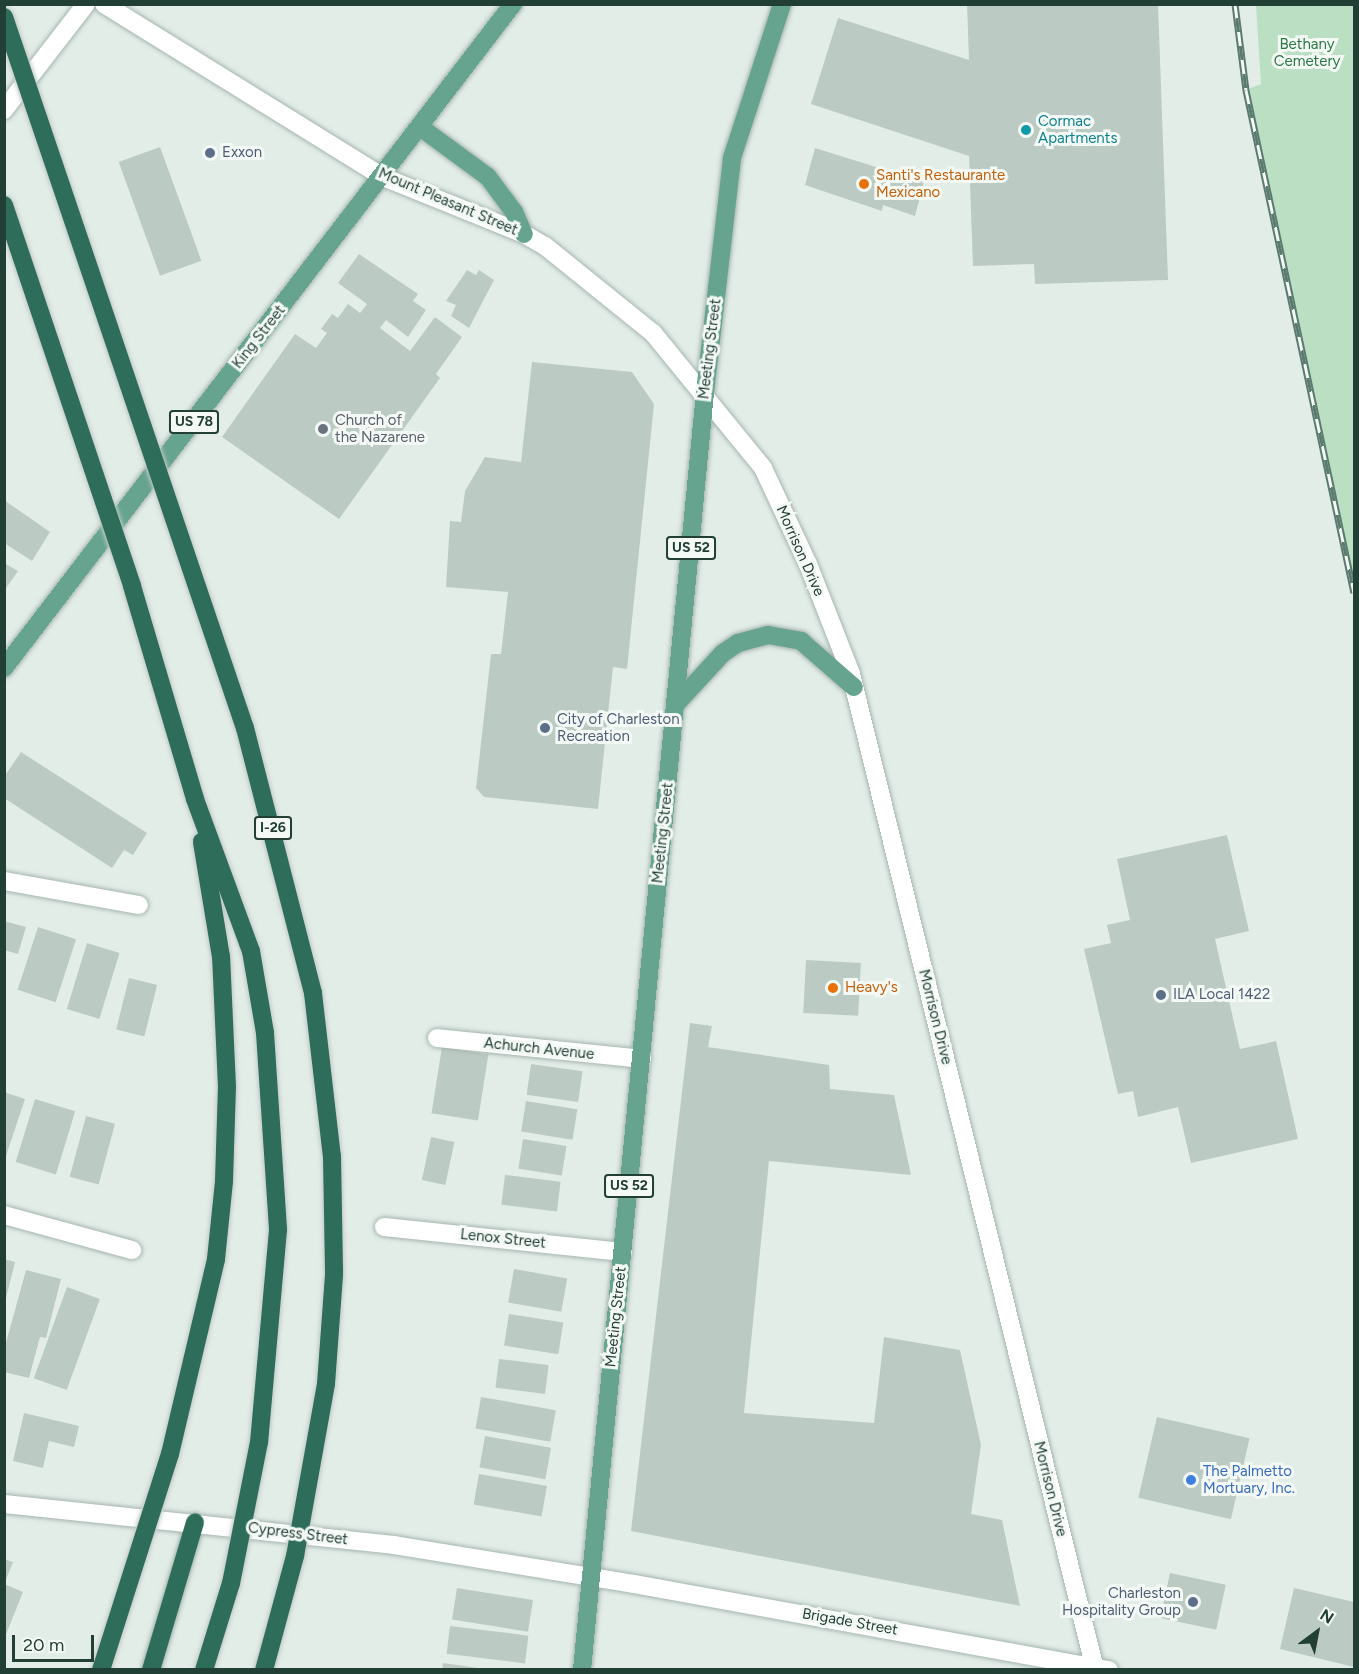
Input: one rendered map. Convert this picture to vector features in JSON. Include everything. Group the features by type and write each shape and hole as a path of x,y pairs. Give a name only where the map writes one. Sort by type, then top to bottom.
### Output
{"highway":[{"name":"I-26","path":"4,17 245,728 314,993 332,1156 334,1275 324,1395 295,1556 264,1670"},
{"path":"4,205 132,586 195,799 251,951 266,1034 278,1230 259,1442 231,1583 204,1670"},
{"path":"101,1670 172,1443 216,1259 224,1181 227,1087 221,957 195,799"},
{"path":"151,1670 195,1522"}],"main road":[{"path":"4,110 86,4"},
{"name":"Mount Pleasant Street","path":"104,4 383,177 524,234 653,333 705,392"},
{"name":"King Street","path":"4,668 383,177 513,4"},
{"name":"Meeting Street","path":"582,1670 677,703 705,392 732,158 782,4"},
{"path":"420,127 488,177 514,212 524,234"},
{"name":"Morrison Drive","path":"705,392 763,468 808,564 854,687 1099,1669"},
{"path":"677,703 723,653 738,643 768,635 801,641 854,687"},
{"path":"4,881 139,905"},
{"name":"Achurch Avenue","path":"437,1038 642,1059"},
{"path":"4,1215 132,1250"},
{"name":"Lenox Street","path":"384,1227 623,1252"},
{"name":"Cypress Street","path":"4,1504 195,1522 394,1545 591,1576"},
{"name":"Brigade Street","path":"591,1576 1099,1669"}],"green space":[{"name":"Bethany Cemetery","path":"1256,5 1354,5 1354,593 1246,90 1261,84"}],"building":[{"name":"Cormac Apartments","path":"967,4 1158,4 1168,280 1035,284 1034,264 973,266 969,156 811,104 838,18 969,60"},
{"path":"160,147 201,261 160,276 119,162"},
{"name":"Santi's Restaurante Mexicano","path":"815,148 924,182 915,216 883,205 882,211 805,185"},
{"path":"359,254 418,294 413,301 426,310 408,337 386,320 380,328 410,351 435,317 462,337 436,374 440,378 339,519 222,437 295,334 316,348 327,333 321,329 332,314 338,318 348,304 360,313 367,304 338,283"},
{"path":"467,270 476,275 479,270 494,280 469,328 451,316 456,305 446,301"},
{"path":"532,362 632,372 654,404 627,669 613,667 598,809 484,797 476,788 491,654 501,654 508,592 446,587 450,521 461,522 465,491 485,457 521,462"},
{"path":"4,500 50,532 32,561 4,543"},
{"path":"4,563 18,571 4,591"},
{"path":"21,752 147,833 133,855 124,850 112,868 4,798 4,777"},
{"name":"ILA Local 1422","path":"1227,835 1249,931 1215,939 1240,1049 1276,1041 1298,1139 1191,1163 1178,1107 1138,1117 1133,1091 1118,1094 1084,949 1111,943 1107,925 1130,920 1117,859"},
{"path":"4,921 26,927 18,954 4,950"},
{"path":"38,927 76,939 56,1002 18,990"},
{"path":"87,943 120,953 99,1019 67,1009"},
{"name":"Heavy's","path":"806,960 861,963 858,1016 803,1013"},
{"path":"129,978 157,985 144,1036 116,1029"},
{"path":"690,1023 712,1026 708,1047 829,1065 830,1089 894,1095 911,1175 769,1161 744,1413 874,1423 884,1337 960,1350 981,1445 971,1514 1002,1520 1020,1606 631,1531"},
{"path":"442,1047 488,1054 478,1121 432,1113"},
{"path":"531,1064 582,1071 578,1102 527,1095"},
{"path":"4,1092 25,1099 5,1159 4,1159"},
{"path":"35,1099 75,1111 56,1174 16,1162"},
{"path":"526,1101 577,1109 573,1140 521,1132"},
{"path":"86,1116 115,1124 99,1185 70,1177"},
{"path":"431,1137 454,1142 445,1185 422,1180"},
{"path":"523,1139 566,1146 562,1176 518,1169"},
{"path":"505,1175 561,1182 557,1212 501,1205"},
{"path":"4,1259 15,1262 5,1302 4,1302"},
{"path":"514,1269 567,1278 561,1312 508,1302"},
{"path":"26,1270 61,1279 46,1338 40,1337 29,1378 4,1372 4,1350"},
{"path":"67,1287 100,1299 67,1390 34,1378"},
{"path":"509,1314 563,1323 558,1354 504,1346"},
{"path":"499,1359 549,1365 545,1394 495,1388"},
{"path":"481,1397 556,1410 550,1442 475,1429"},
{"path":"24,1413 79,1426 74,1447 49,1441 43,1468 13,1461"},
{"name":"The Palmetto Mortuary, Inc.","path":"1157,1417 1250,1438 1231,1519 1138,1498"},
{"path":"485,1436 551,1448 545,1479 479,1468"},
{"path":"479,1474 547,1486 542,1517 474,1505"},
{"path":"4,1559 13,1562 5,1582 4,1582"},
{"name":"Charleston Hospitality Group","path":"1170,1573 1226,1585 1216,1630 1160,1618"},
{"path":"4,1584 23,1592 5,1637 4,1637"},
{"path":"457,1588 533,1600 528,1632 452,1620"},
{"path":"1294,1588 1354,1602 1354,1667 1280,1649"},
{"path":"450,1626 528,1636 525,1663 447,1654"},
{"path":"443,1663 478,1668 478,1670 442,1670"}],"railway":[{"path":"1235,4 1246,90 1354,593"}],"place":[{"name":"Cormac Apartments","path":"1026,130"},
{"name":"Exxon","path":"210,153"},
{"name":"Santi's Restaurante Mexicano","path":"864,184"},
{"name":"Church of the Nazarene","path":"323,429"},
{"name":"City of Charleston Recreation","path":"545,728"},
{"name":"Heavy's","path":"833,988"},
{"name":"ILA Local 1422","path":"1161,995"},
{"name":"The Palmetto Mortuary, Inc.","path":"1191,1480"},
{"name":"Charleston Hospitality Group","path":"1193,1602"}]}
